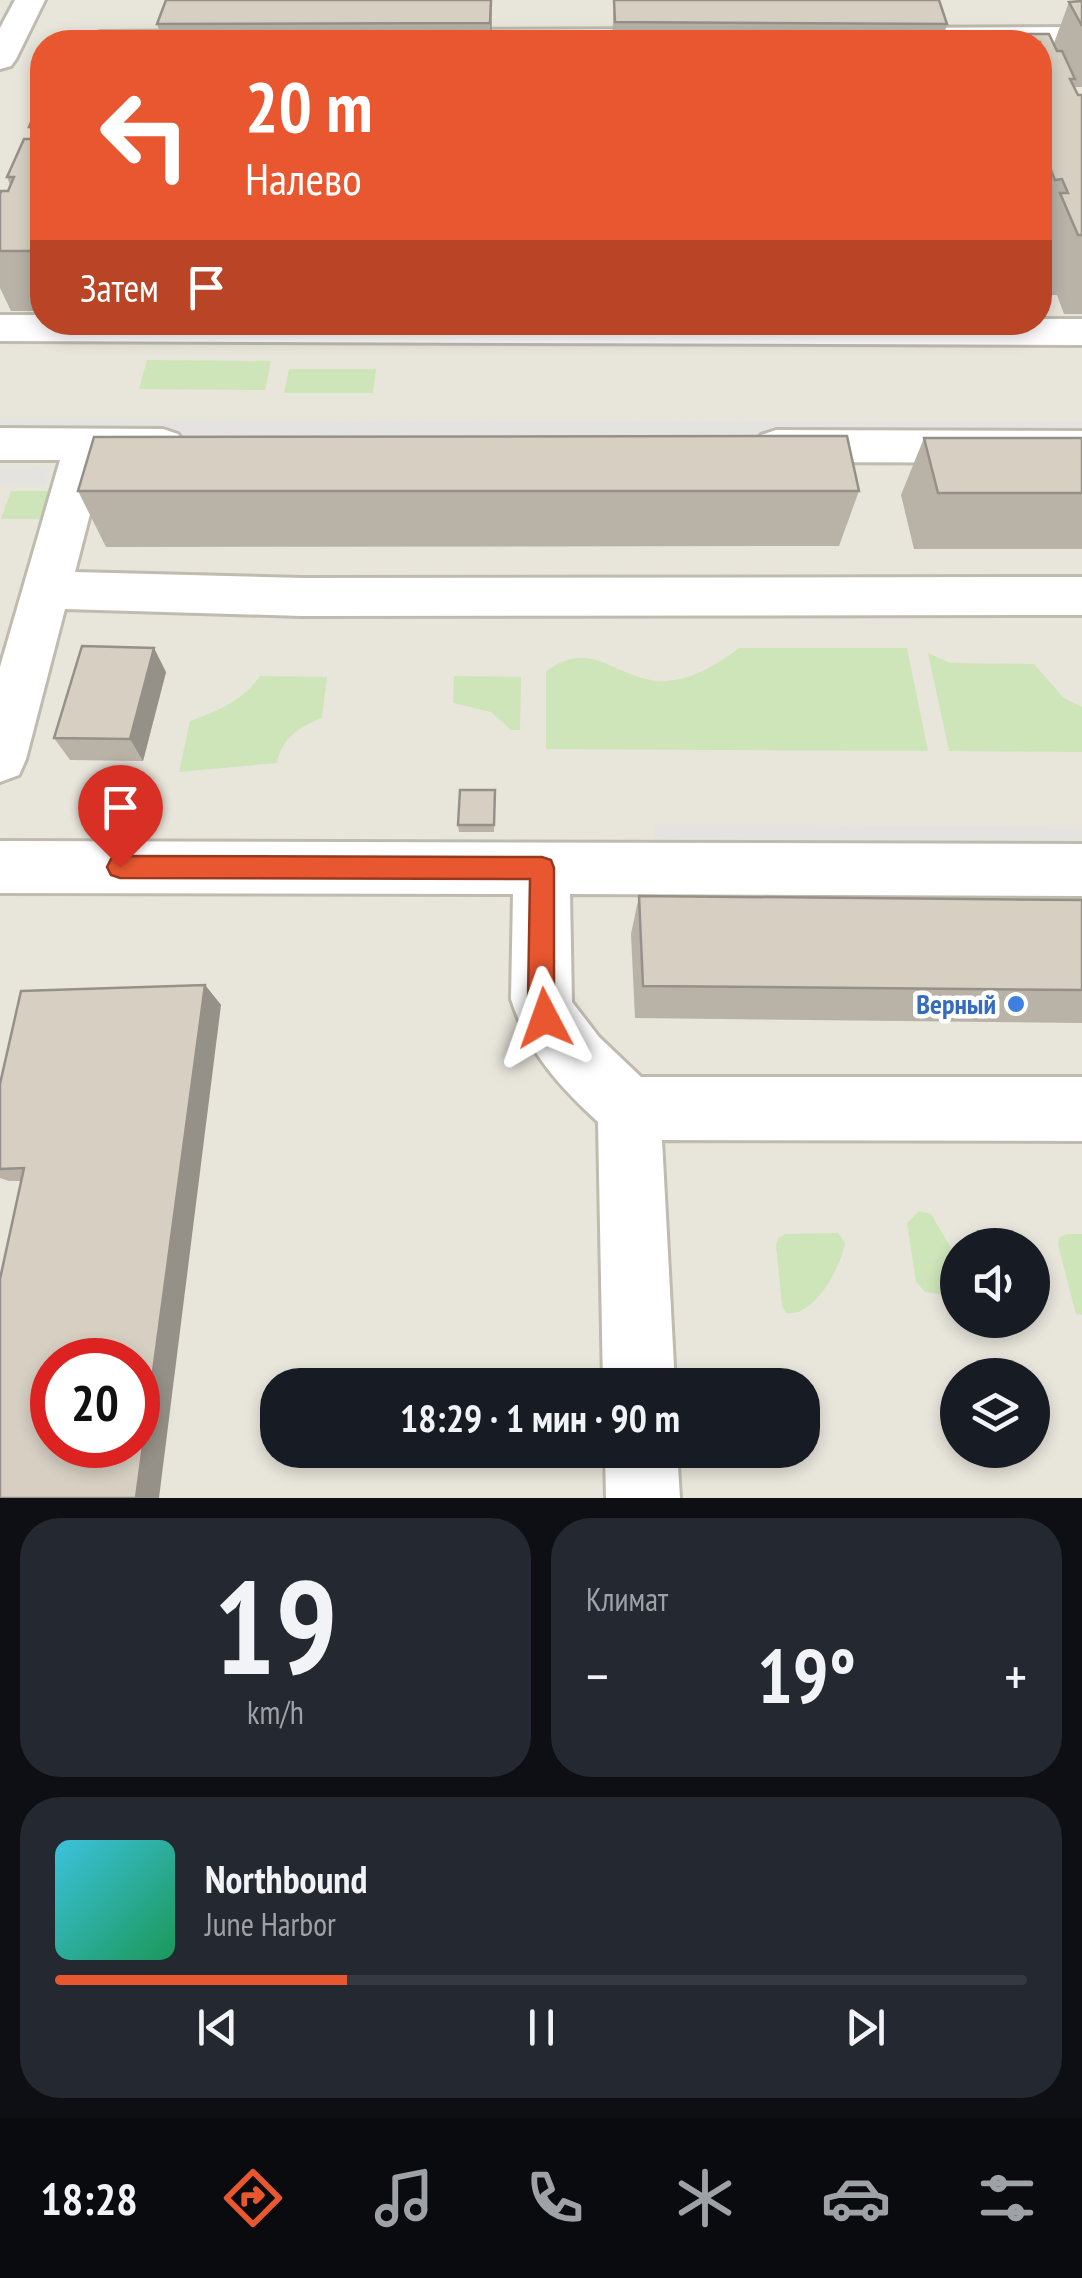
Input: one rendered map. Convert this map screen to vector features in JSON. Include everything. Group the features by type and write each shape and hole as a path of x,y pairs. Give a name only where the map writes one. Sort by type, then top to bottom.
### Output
{"street":[{"path":"4,51 30,0"},
{"path":"664,30 666,0"},
{"path":"204,30 219,14"},
{"path":"872,30 889,25 977,30"},
{"path":"1052,34 1082,36"},
{"path":"4,51 30,46"},
{"path":"0,328 30,327"},
{"path":"1052,329 1082,332"},
{"path":"0,444 198,445"},
{"path":"0,759 86,444"},
{"path":"740,446 1082,446"},
{"path":"46,590 302,597 1082,596"},
{"path":"0,868 1082,870"},
{"path":"542,868 541,999 545,1018 556,1035 629,1108 637,1368"},
{"path":"629,1108 1082,1109"},
{"path":"642,1468 643,1498"}],"shaded area":[{"path":"0,0 1082,0 1082,1498 0,1498"},
{"path":"0,420 1082,422 1082,438 0,436"},
{"path":"0,466 50,467 44,486 0,486"},
{"path":"654,824 1082,826 1082,858 655,856"}],"green space":[{"path":"147,360 271,361 265,390 139,389"},
{"path":"289,369 376,369 373,393 284,393"},
{"path":"11,491 50,491 41,519 1,519"},
{"path":"739,648 907,648 928,751 546,749 546,671 559,663 592,659 650,680 678,680 716,664"},
{"path":"928,653 950,663 1034,664 1064,698 1082,707 1082,752 949,751"},
{"path":"260,676 327,677 322,718 293,734 277,763 179,772 190,721 229,704"},
{"path":"454,676 521,677 520,730 511,730 491,712 453,703"},
{"path":"919,1211 931,1214 940,1229 939,1294 925,1292 916,1282 907,1223"},
{"path":"838,1233 845,1243 838,1265 816,1299 806,1308 786,1313 776,1245 785,1234"},
{"path":"1082,1234 1082,1315 1076,1314 1058,1245 1059,1238"}],"building":[{"path":"166,0 491,0 490,23 157,24"},
{"path":"614,0 939,0 947,24 615,22"},
{"path":"1082,1 1082,26 1069,2"},
{"path":"1052,40 1057,51 1062,51 1075,79 1070,79 1078,95 1082,95 1082,235 1078,235 1060,193 1068,193 1062,179 1055,180"},
{"path":"24,139 30,139 30,251 0,251 0,194 8,191 14,177 7,177"},
{"path":"847,436 859,491 78,491 94,437"},
{"path":"924,438 1082,438 1082,493 938,493"},
{"path":"82,646 154,648 130,739 54,738"},
{"path":"460,790 495,790 494,825 458,825"},
{"path":"639,896 1082,900 1082,990 643,986"},
{"path":"205,985 158,1338 30,1338 30,1468 140,1468 136,1498 0,1498 0,1279 24,1168 0,1169 0,1084 21,991"}],"place":[{"name":"Верный","path":"1016,1004"}],"route":[{"path":"120,867 542,868 541,999 545,1018"}]}
